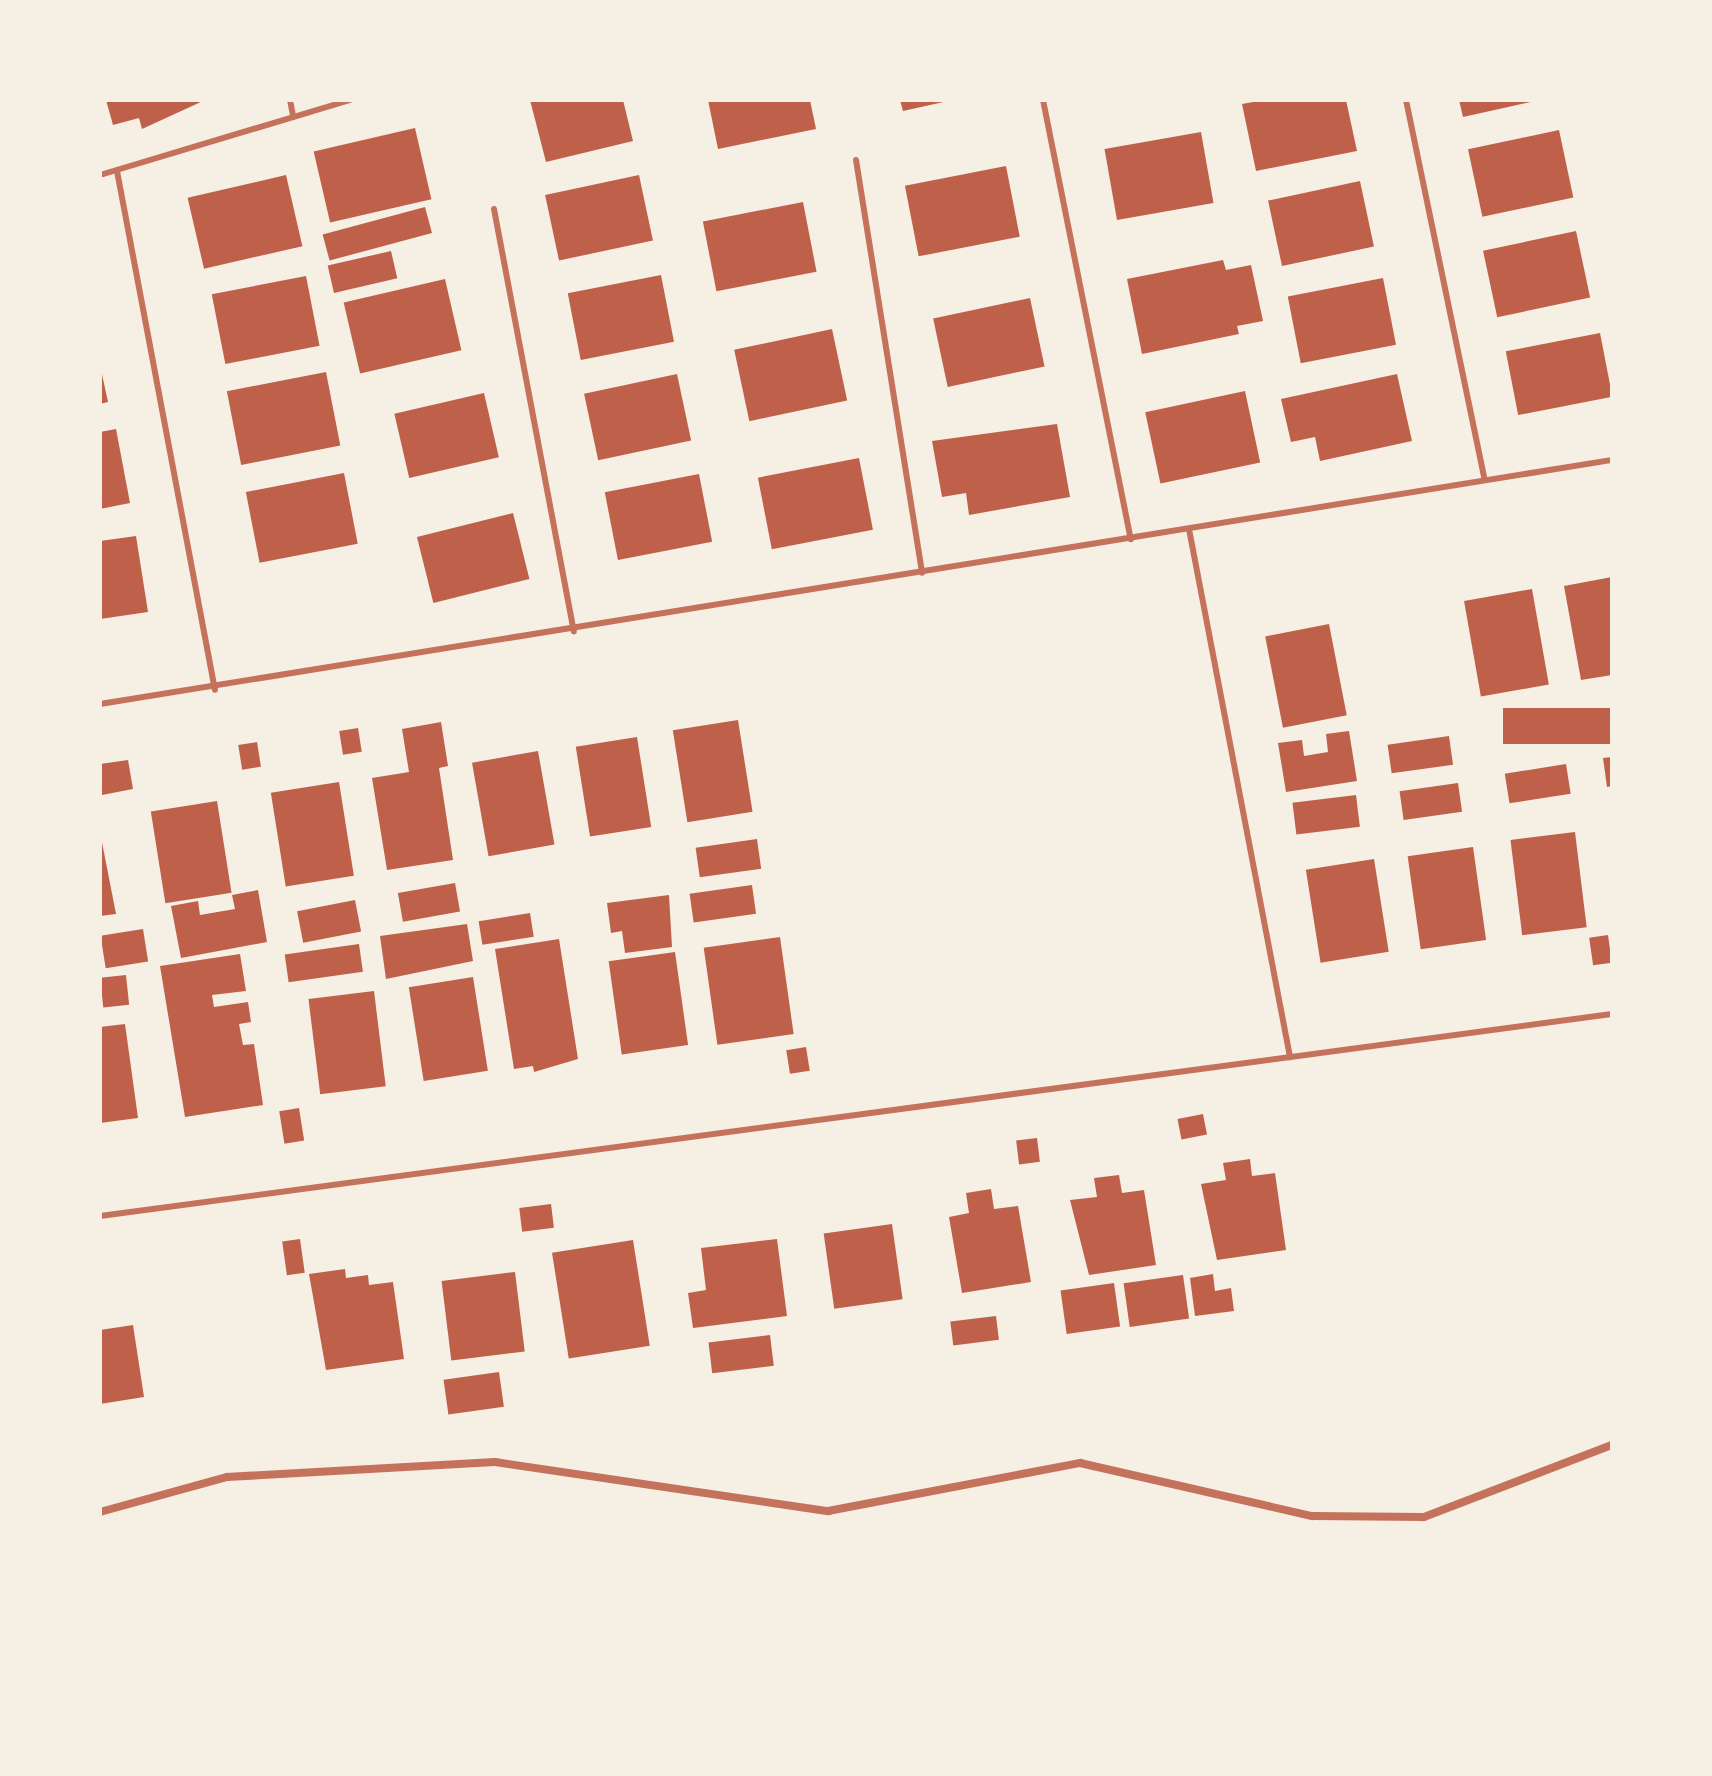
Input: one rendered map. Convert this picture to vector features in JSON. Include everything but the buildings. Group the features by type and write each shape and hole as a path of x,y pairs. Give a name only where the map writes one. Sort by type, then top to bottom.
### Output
{"street":[{"path":"100,1512 227,1477 495,1462 828,1511 1080,1463 1312,1516 1424,1517 1612,1445"}],"lane":[{"path":"290,100 293,115"},
{"path":"100,175 350,100"},
{"path":"1043,100 1131,539"},
{"path":"1406,100 1485,480"},
{"path":"856,160 922,573"},
{"path":"117,171 215,690"},
{"path":"494,209 574,631"},
{"path":"100,704 215,690 1612,460"},
{"path":"1189,529 1290,1057"},
{"path":"100,1216 1612,1014"}]}
